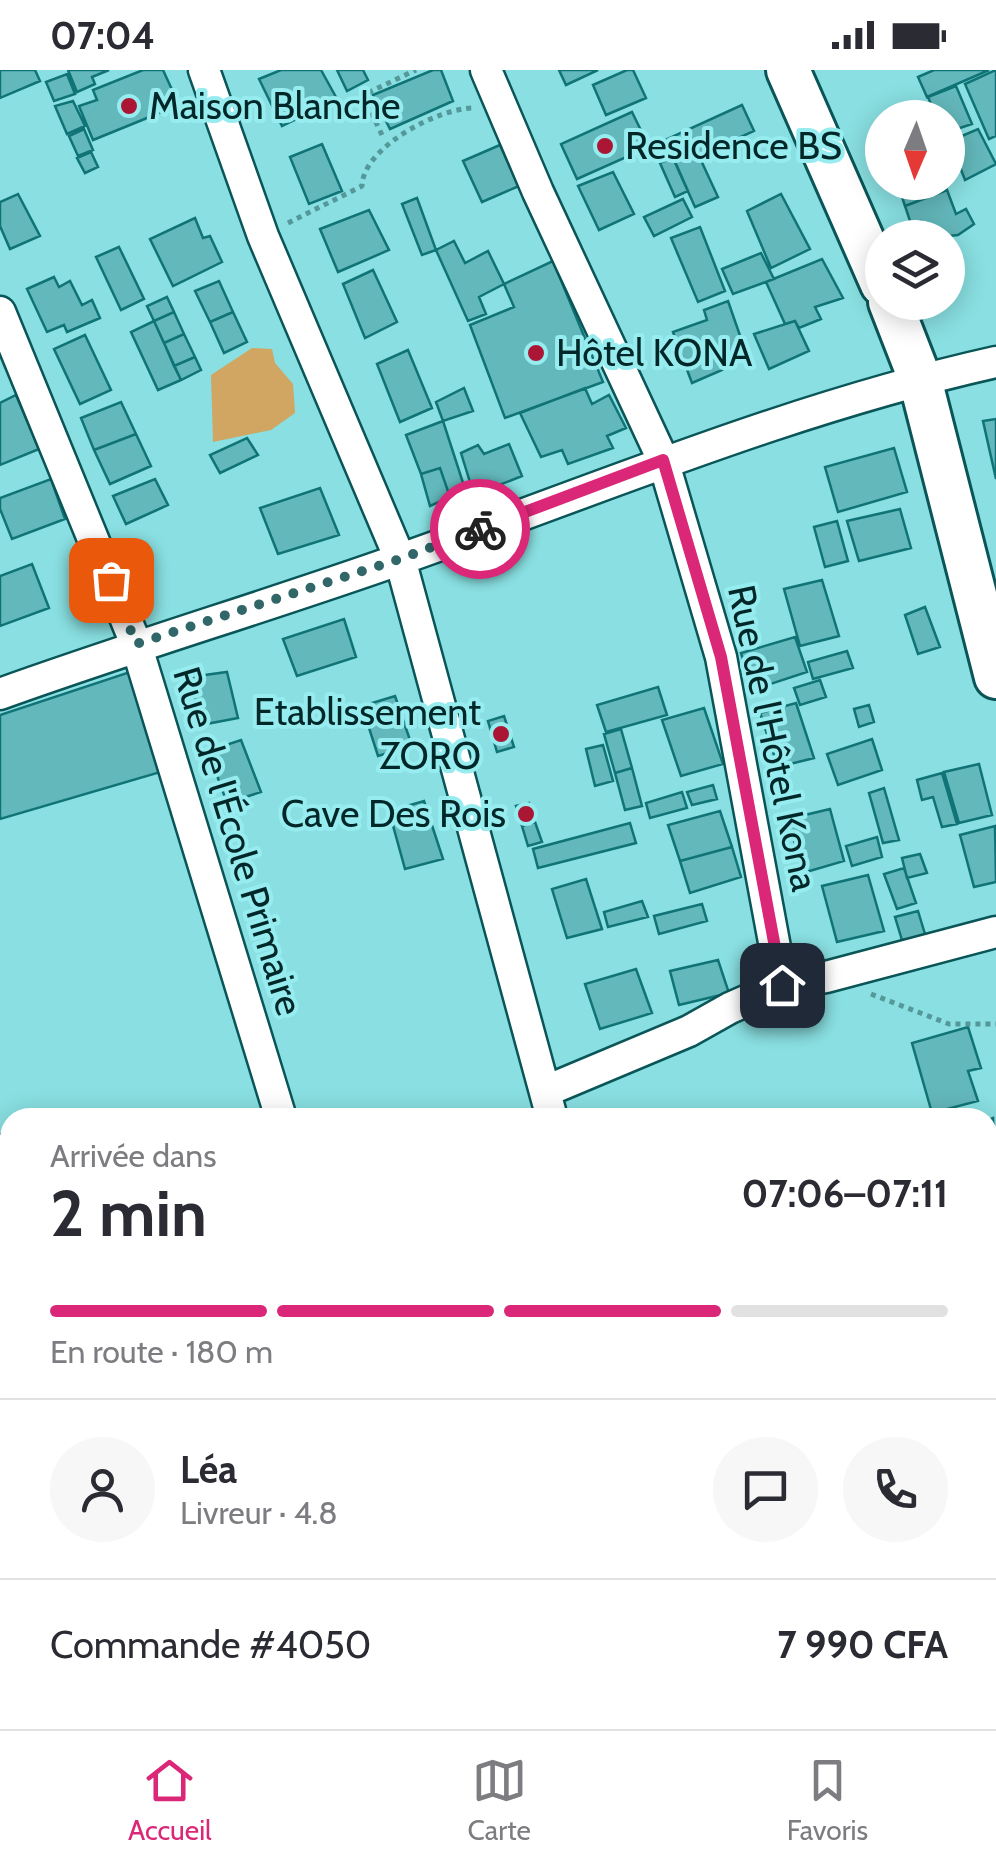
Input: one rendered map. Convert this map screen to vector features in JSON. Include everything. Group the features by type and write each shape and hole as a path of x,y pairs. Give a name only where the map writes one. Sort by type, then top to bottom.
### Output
{"main road":[{"path":"788,70 865,245"},
{"path":"897,320 920,379 996,678"}],"street":[{"name":"Rue de l'Hôtel Kona","path":"486,70 663,460 721,657 782,985"},
{"path":"214,73 263,236 400,559 549,1104 730,1008 782,985 996,932"},
{"name":"Rue de l'École Primaire","path":"0,312 136,644 278,1108"},
{"path":"0,694 136,644 400,559 663,460 920,379 996,362"}],"path":[{"path":"382,135 362,95 416,70"},
{"path":"263,236 362,186 362,174 371,158 392,140 448,114 470,107 501,116 514,136"},
{"path":"826,977 949,1024 996,1024"}],"shaded area":[{"path":"252,348 272,349 275,363 293,384 295,413 271,430 213,442 211,375"}],"building":[{"path":"0,70 35,70 40,81 0,98"},
{"path":"68,70 109,70 92,77 95,84 77,92"},
{"name":"Maison Blanche","path":"143,70 163,70 179,105 93,140 79,106 97,100 93,90"},
{"path":"281,70 321,70 337,99 282,126 259,79"},
{"path":"337,70 363,70 368,80 347,91"},
{"path":"441,70 453,101 390,129 373,95"},
{"path":"559,70 598,70 566,85"},
{"path":"633,70 646,98 606,115 593,85"},
{"path":"934,70 989,70 927,97 918,77"},
{"path":"996,70 996,136 989,139 965,84"},
{"path":"67,74 75,94 54,101 46,82"},
{"path":"956,86 962,100 929,100 928,97"},
{"path":"73,101 85,126 67,134 55,106"},
{"path":"742,105 754,131 699,156 718,197 695,207 665,140"},
{"path":"965,107 972,124 965,126"},
{"name":"Residence BS","path":"632,112 649,147 577,179 561,144"},
{"path":"84,129 93,150 78,156 69,136"},
{"path":"978,129 996,164 965,180 965,135"},
{"path":"322,144 342,191 309,204 290,157"},
{"path":"500,145 519,186 482,202 463,161"},
{"path":"91,152 98,167 85,173 77,158"},
{"path":"673,157 688,191 675,197 660,163"},
{"path":"613,172 634,214 599,230 578,186"},
{"path":"18,194 40,236 10,249 0,226 0,202"},
{"path":"781,194 810,249 771,268 747,211"},
{"path":"417,198 436,250 422,255 402,204"},
{"path":"683,199 692,217 654,236 644,217"},
{"path":"921,200 951,200 956,214 966,209 974,224 965,230 965,220 910,220 905,206"},
{"path":"369,210 389,250 338,272 320,229"},
{"path":"195,218 203,238 210,236 222,262 173,286 150,239"},
{"path":"700,227 725,291 698,302 671,238"},
{"path":"454,241 465,263 488,251 504,284 479,297 486,314 468,321 436,250"},
{"path":"119,247 144,299 121,310 96,257"},
{"path":"761,253 774,279 733,294 722,269"},
{"path":"822,259 843,298 815,307 821,319 799,328 795,321 785,324 766,282"},
{"name":"Hôtel KONA","path":"553,261 603,382 505,418 470,325 514,307 504,284"},
{"path":"373,270 397,322 365,338 343,284"},
{"path":"54,277 59,287 70,281 82,305 92,300 100,318 67,332 64,325 47,332 27,289"},
{"path":"219,281 233,312 210,322 195,291"},
{"path":"167,297 174,312 154,321 147,306"},
{"path":"728,301 745,350 720,359 722,370 692,383 673,332 707,320 704,310"},
{"path":"174,312 184,334 164,343 154,321"},
{"path":"233,312 247,342 224,353 210,322"},
{"path":"154,321 181,380 158,390 131,332"},
{"path":"795,321 809,351 769,369 754,334"},
{"path":"184,334 195,357 174,366 164,343"},
{"path":"85,335 111,390 80,404 54,349"},
{"path":"408,350 432,408 400,422 377,364"},
{"path":"195,357 201,370 181,380 174,366"},
{"path":"464,388 473,411 443,421 436,402"},
{"path":"585,388 592,404 609,395 626,428 607,436 613,448 568,464 562,450 541,457 520,413"},
{"path":"16,395 39,449 0,465 0,403"},
{"path":"121,402 136,434 94,450 81,418"},
{"path":"996,419 996,479 983,421"},
{"path":"443,421 465,489 450,497 440,468 421,474 406,435"},
{"path":"136,434 151,466 110,484 94,450"},
{"path":"247,438 258,455 220,473 210,455"},
{"path":"509,444 522,476 474,495 461,453 478,445 484,454"},
{"path":"894,448 907,492 838,512 825,467"},
{"path":"440,468 450,497 430,506 421,474"},
{"path":"51,479 65,519 12,539 0,509 0,498"},
{"path":"155,479 168,505 126,524 113,496"},
{"path":"320,488 339,535 278,554 260,508"},
{"path":"900,509 911,548 859,561 847,521"},
{"path":"837,521 848,561 825,567 814,527"},
{"path":"32,564 49,608 0,626 0,576"},
{"path":"822,580 839,636 800,646 784,589"},
{"path":"925,607 940,647 918,654 905,615"},
{"path":"344,619 356,657 297,676 283,639"},
{"path":"795,637 807,672 752,690 741,653"},
{"path":"847,651 853,668 813,679 808,662"},
{"path":"133,671 164,771 0,819 0,715"},
{"path":"227,672 238,718 201,725 190,677"},
{"path":"820,680 826,697 800,705 794,688"},
{"path":"658,687 667,715 606,732 597,705"},
{"path":"395,696 412,746 378,756 362,706"},
{"path":"796,703 814,758 778,767 760,713"},
{"path":"869,705 874,722 859,727 854,709"},
{"path":"704,708 723,764 681,776 662,720"},
{"name":"Etablissement ZORO","path":"504,716 514,747 497,752 488,721"},
{"path":"621,729 632,768 615,773 604,734"},
{"path":"872,739 882,770 838,785 827,754"},
{"path":"241,740 261,792 227,803 208,751"},
{"path":"603,745 613,781 595,786 586,749"},
{"path":"979,764 992,815 959,823 944,772"},
{"path":"632,768 642,806 625,810 615,773"},
{"path":"942,773 957,824 942,827 933,797 922,800 917,780"},
{"path":"713,785 717,799 692,805 687,792"},
{"path":"884,788 899,840 883,843 869,793"},
{"path":"682,792 687,808 650,818 646,803"},
{"path":"424,801 443,859 405,869 389,811"},
{"name":"Cave Des Rois","path":"529,803 535,822 522,826 516,806"},
{"path":"830,809 844,861 803,873 788,819"},
{"path":"720,811 732,847 680,861 668,825"},
{"path":"535,822 542,842 528,846 522,826"},
{"path":"630,823 636,843 538,868 533,849"},
{"path":"995,826 996,882 974,887 960,835"},
{"path":"877,837 882,857 852,866 846,846"},
{"path":"732,847 741,877 690,893 680,861"},
{"path":"920,854 927,873 907,878 902,858"},
{"path":"904,868 916,903 897,909 884,874"},
{"path":"868,875 884,931 837,942 822,886"},
{"path":"586,879 602,929 567,938 552,889"},
{"path":"642,901 648,917 608,927 604,912"},
{"path":"702,904 707,921 659,934 654,916"},
{"path":"918,911 928,944 905,950 895,917"},
{"path":"718,960 729,993 679,1005 670,971"},
{"path":"636,969 652,1013 600,1029 585,984"},
{"path":"968,1027 981,1068 968,1071 978,1101 951,1108 931,1108 912,1043"}],"way so far":[{"path":"111,580 136,644 400,559 480,529"}],"place":[{"name":"Maison Blanche","path":"129,106"},
{"name":"Residence BS","path":"605,146"},
{"name":"Hôtel KONA","path":"536,353"},
{"name":"Etablissement ZORO","path":"501,734"},
{"name":"Cave Des Rois","path":"526,814"}],"route":[{"path":"480,529 663,460 721,657 782,985"}]}
